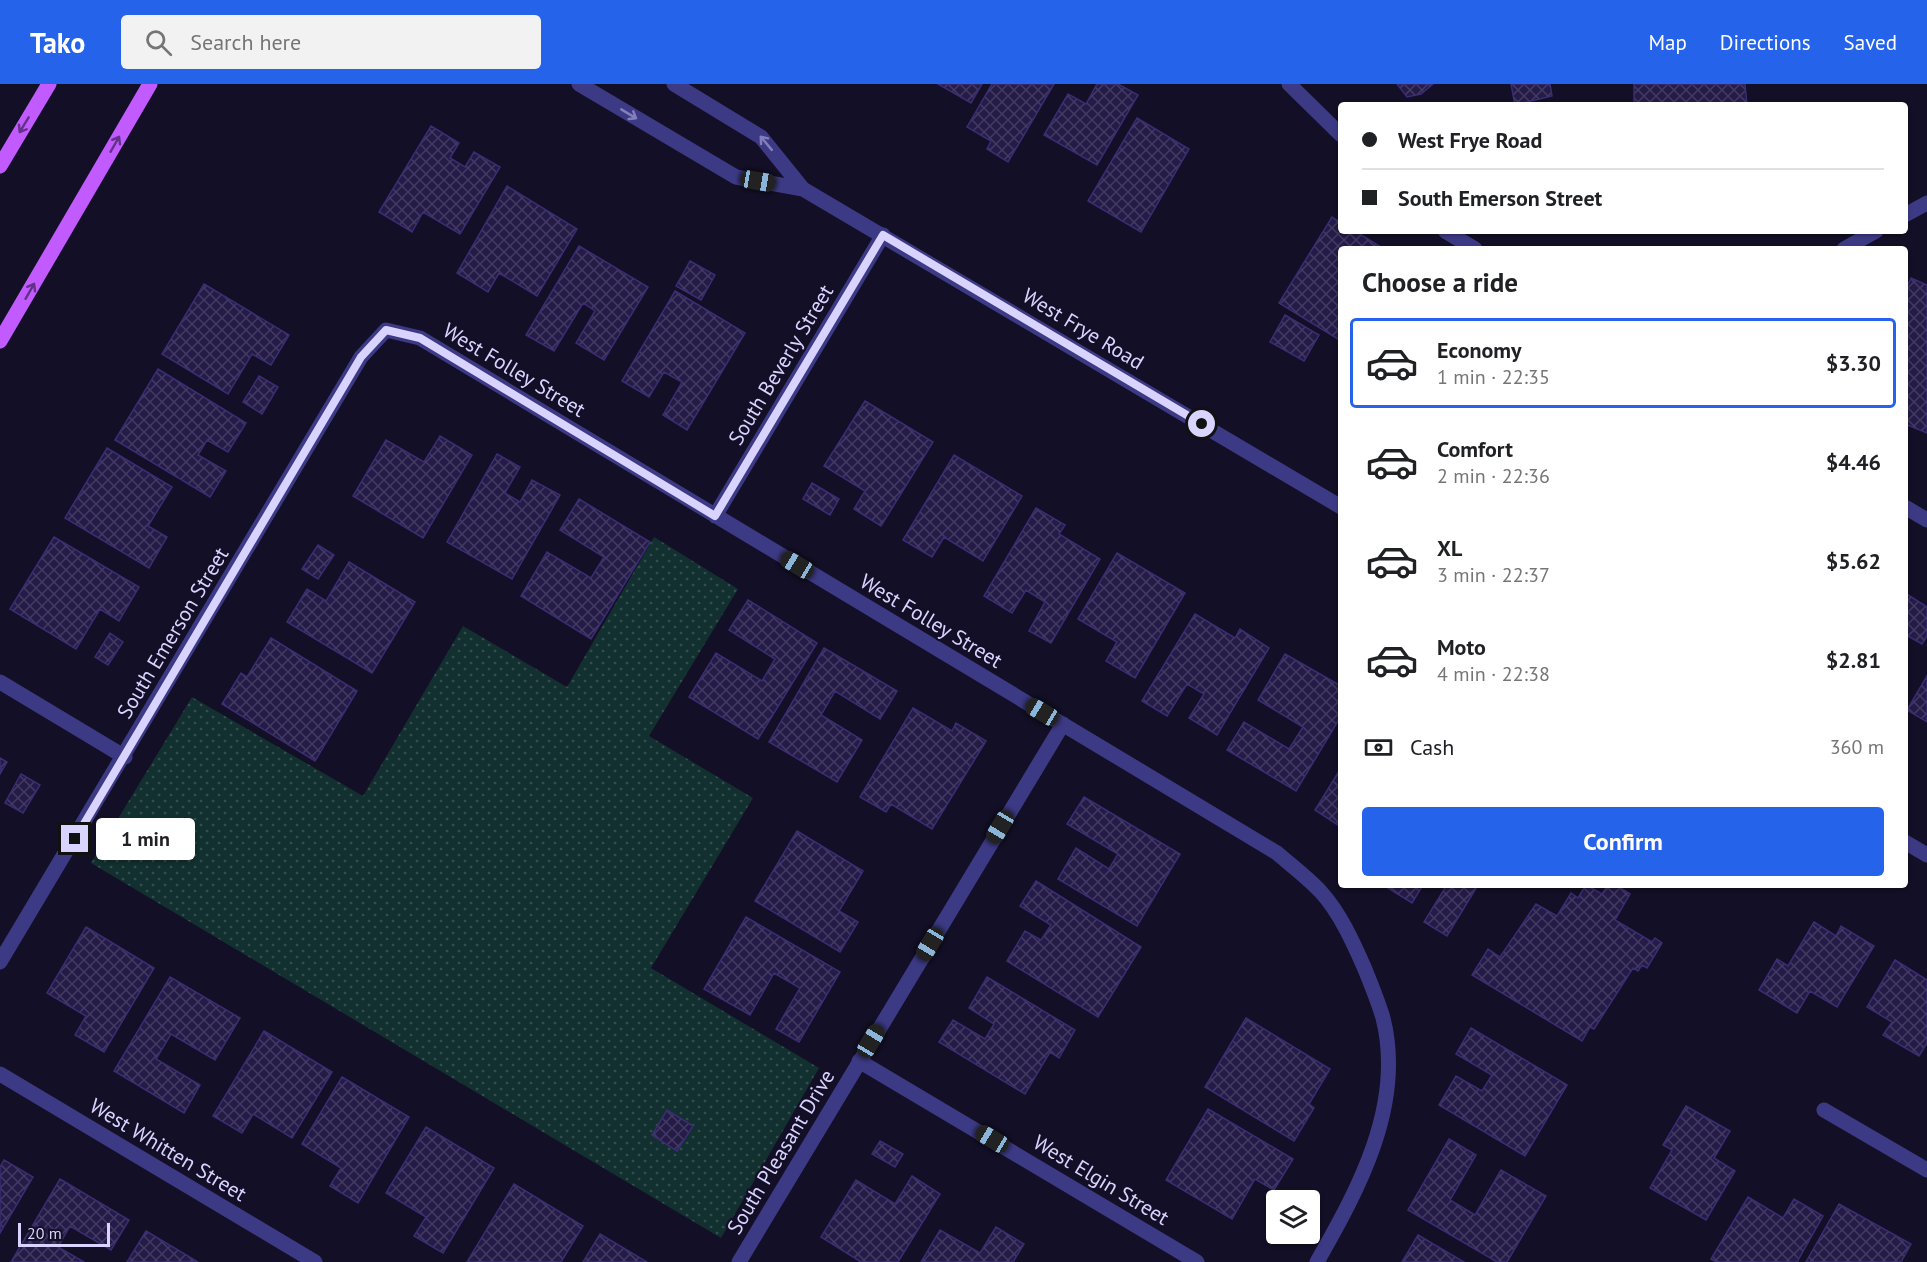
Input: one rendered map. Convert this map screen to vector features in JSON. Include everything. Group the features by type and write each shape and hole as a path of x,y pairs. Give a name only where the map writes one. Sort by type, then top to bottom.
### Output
{"main road":[{"path":"0,166 49,84"},
{"path":"0,341 150,84"}],"street":[{"name":"West Frye Road","path":"579,84 736,177 803,189 1338,505"},
{"name":"West Frye Road","path":"674,84 761,137 803,189"},
{"path":"1289,84 1338,132"},
{"path":"1908,213 1927,203"},
{"path":"1450,234 1470,246"},
{"path":"1849,246 1871,234"},
{"name":"South Beverly Street","path":"715,516 883,235"},
{"name":"West Folley Street","path":"386,330 420,338 1063,724 1277,853 1322,893 1353,942 1383,1020 1388,1056 1385,1102 1372,1154 1348,1208 1317,1262"},
{"name":"South Emerson Street","path":"0,962 125,757 361,357 386,330"},
{"path":"1908,509 1927,520"},
{"path":"0,682 125,757"},
{"name":"South Pleasant Drive","path":"739,1262 1063,724"},
{"path":"1908,844 1927,855"},
{"name":"West Elgin Street","path":"859,1061 1197,1262"},
{"name":"West Whitten Street","path":"0,1074 315,1262"},
{"path":"1824,1110 1927,1170"}],"green space":[{"path":"654,537 738,589 649,736 753,798 651,968 819,1068 721,1238 91,863 192,697 363,796 463,626 567,687"}],"building":[{"path":"938,84 982,84 971,103"},
{"path":"992,84 1054,84 1008,162 987,149 991,141 967,127"},
{"path":"1097,84 1118,84 1138,95 1097,165 1044,135 1068,94 1086,104"},
{"path":"1397,84 1433,84 1421,94 1407,97"},
{"path":"1511,84 1550,84 1552,96 1527,102 1514,102"},
{"path":"1634,84 1745,84 1747,102 1634,102"},
{"path":"1137,118 1189,149 1141,232 1088,201"},
{"path":"431,126 459,143 450,158 465,167 474,152 500,167 460,234 423,212 412,232 379,212"},
{"path":"507,186 577,229 537,296 499,273 488,292 457,273"},
{"path":"1332,217 1338,221 1338,234 1360,234 1379,246 1338,246 1338,339 1279,303"},
{"path":"579,246 648,287 604,360 576,343 595,311 583,303 554,351 526,335"},
{"path":"690,261 715,275 701,300 676,286"},
{"path":"1911,278 1927,285 1927,433 1908,425 1908,285"},
{"path":"204,284 289,335 271,365 252,354 228,394 162,354"},
{"path":"675,291 745,333 687,430 663,415 682,382 664,372 649,397 622,381"},
{"path":"1285,315 1319,335 1304,361 1270,342"},
{"path":"158,369 246,423 228,452 207,440 198,455 226,471 210,497 115,440"},
{"path":"259,376 278,387 262,414 243,402"},
{"path":"865,401 933,442 881,526 854,509 865,491 824,466"},
{"path":"440,436 472,455 423,538 353,496 386,440 424,462"},
{"path":"107,448 172,487 148,526 167,537 149,568 65,518"},
{"path":"497,454 520,467 505,493 520,502 532,480 560,495 512,579 447,542"},
{"path":"954,455 1022,496 983,561 944,537 932,557 903,540"},
{"path":"812,483 839,499 830,515 803,499"},
{"path":"579,499 650,542 591,639 521,596 547,552 591,578 604,557 560,530"},
{"path":"1036,508 1065,525 1059,534 1100,559 1051,643 1029,631 1045,602 1026,590 1012,613 984,596"},
{"path":"54,537 139,587 119,621 100,609 76,649 10,609"},
{"path":"318,545 334,555 318,579 302,569"},
{"path":"1117,553 1185,593 1135,678 1106,661 1117,642 1078,619"},
{"path":"349,562 415,602 372,673 287,622 307,589 326,601"},
{"path":"1908,595 1927,607 1927,636 1922,644 1908,636"},
{"path":"748,600 817,643 758,739 689,697 716,653 762,681 775,659 729,630"},
{"path":"1195,614 1235,638 1240,629 1269,648 1217,735 1189,718 1204,694 1187,684 1167,716 1142,701"},
{"path":"110,633 123,642 108,665 95,657"},
{"path":"271,638 357,691 315,761 222,704 241,673 247,677"},
{"path":"824,648 897,691 880,719 835,691 821,715 862,740 837,782 769,742"},
{"path":"1285,654 1338,684 1338,721 1296,791 1227,750 1244,722 1289,749 1303,727 1258,700"},
{"path":"1927,676 1927,722 1908,711"},
{"path":"913,708 952,731 956,723 986,741 932,829 891,804 886,812 860,797"},
{"path":"0,758 7,762 0,774"},
{"path":"1338,773 1338,825 1315,810"},
{"path":"21,774 40,785 23,813 5,803"},
{"path":"1084,797 1180,854 1137,926 1058,879 1076,848 1109,869 1118,854 1067,824"},
{"path":"797,831 863,871 839,911 858,922 840,952 755,901"},
{"path":"1036,881 1141,947 1098,1017 1007,961 1025,931 1041,940 1051,925 1020,906"},
{"path":"1388,888 1421,888 1412,903"},
{"path":"1445,888 1476,888 1447,936 1424,922"},
{"path":"1584,888 1591,888 1602,894 1606,888 1621,888 1630,894 1615,920 1652,942 1655,938 1662,943 1647,968 1642,965 1638,971 1633,968 1594,1029 1590,1027 1582,1041 1472,975 1488,949 1500,957 1536,904 1557,916 1571,893 1578,898"},
{"path":"746,917 840,972 799,1042 776,1029 800,988 774,973 750,1015 704,989"},
{"path":"1814,922 1836,936 1841,926 1874,946 1837,1007 1810,991 1797,1013 1759,990 1777,959 1788,966"},
{"path":"86,927 154,968 104,1052 75,1035 86,1016 47,993"},
{"path":"1895,960 1927,980 1927,1043 1919,1056 1883,1035 1892,1022 1867,1007"},
{"path":"170,977 240,1018 215,1060 171,1034 156,1059 200,1085 184,1113 114,1071"},
{"path":"987,977 1075,1030 1059,1058 1050,1052 1025,1094 939,1042 953,1020 985,1039 994,1024 969,1008"},
{"path":"1246,1018 1330,1069 1309,1104 1314,1108 1294,1141 1205,1087"},
{"path":"1471,1028 1567,1085 1525,1156 1439,1105 1456,1076 1482,1091 1492,1075 1456,1054"},
{"path":"264,1031 332,1072 292,1138 253,1114 242,1133 213,1116"},
{"path":"342,1077 409,1117 358,1203 330,1186 341,1168 302,1144"},
{"path":"1686,1106 1730,1131 1714,1158 1735,1171 1706,1220 1650,1188 1672,1150 1663,1145"},
{"path":"1208,1109 1293,1159 1274,1190 1255,1179 1232,1219 1166,1180"},
{"path":"667,1110 693,1126 677,1151 652,1135"},
{"path":"426,1127 494,1168 443,1253 414,1236 426,1217 386,1193"},
{"path":"1449,1139 1476,1155 1450,1200 1475,1215 1501,1170 1546,1196 1507,1262 1497,1262 1408,1210"},
{"path":"880,1141 903,1154 895,1167 872,1154"},
{"path":"4,1160 33,1177 0,1233 0,1167"},
{"path":"912,1176 940,1194 898,1262 861,1262 821,1237 856,1180 895,1204"},
{"path":"60,1179 129,1220 111,1250 70,1226 58,1247 84,1262 11,1262"},
{"path":"514,1184 583,1226 561,1262 467,1262"},
{"path":"1748,1197 1783,1218 1794,1199 1823,1216 1797,1262 1716,1262 1711,1259"},
{"path":"1839,1204 1911,1244 1901,1262 1806,1262"},
{"path":"996,1227 1024,1244 1013,1262 921,1262 940,1230 980,1253"},
{"path":"146,1231 198,1262 127,1262"},
{"path":"600,1234 647,1262 583,1262"},
{"path":"1418,1235 1464,1262 1402,1262"}],"route":[{"path":"75,839 361,357 386,330 420,338 715,516 883,235 1202,424"}]}
